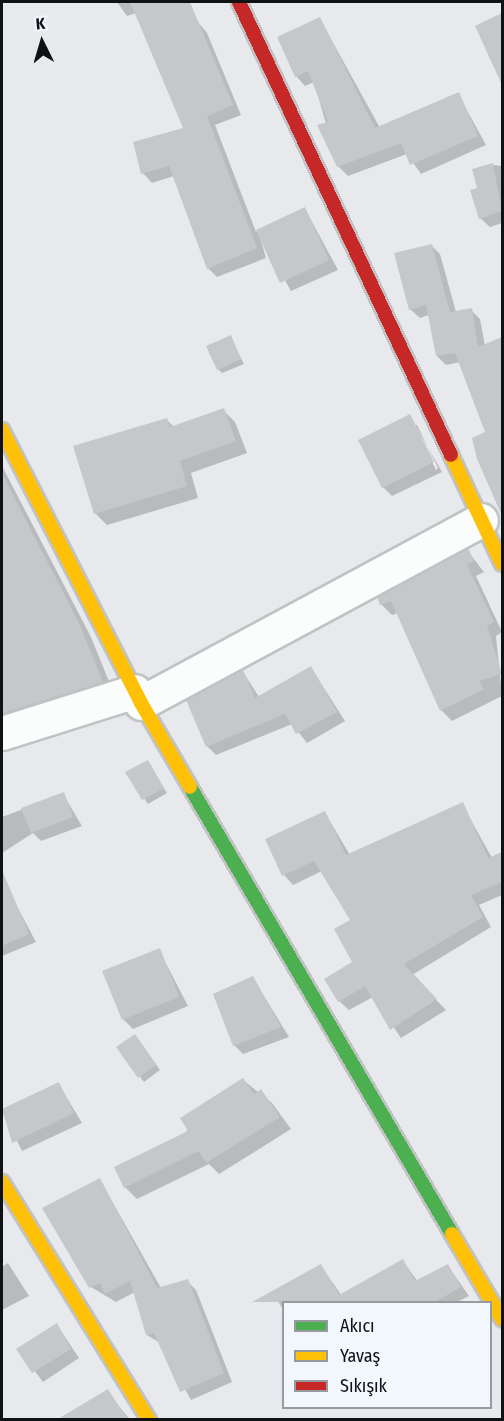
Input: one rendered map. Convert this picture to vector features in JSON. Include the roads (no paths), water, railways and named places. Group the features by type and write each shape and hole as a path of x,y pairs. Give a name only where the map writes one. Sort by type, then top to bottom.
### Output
{"street":[{"path":"239,2 502,564"},
{"path":"2,430 138,697 491,1301"},
{"path":"2,733 138,697 481,520"},
{"path":"2,1182 149,1419"},
{"path":"492,1302 502,1319"}]}
